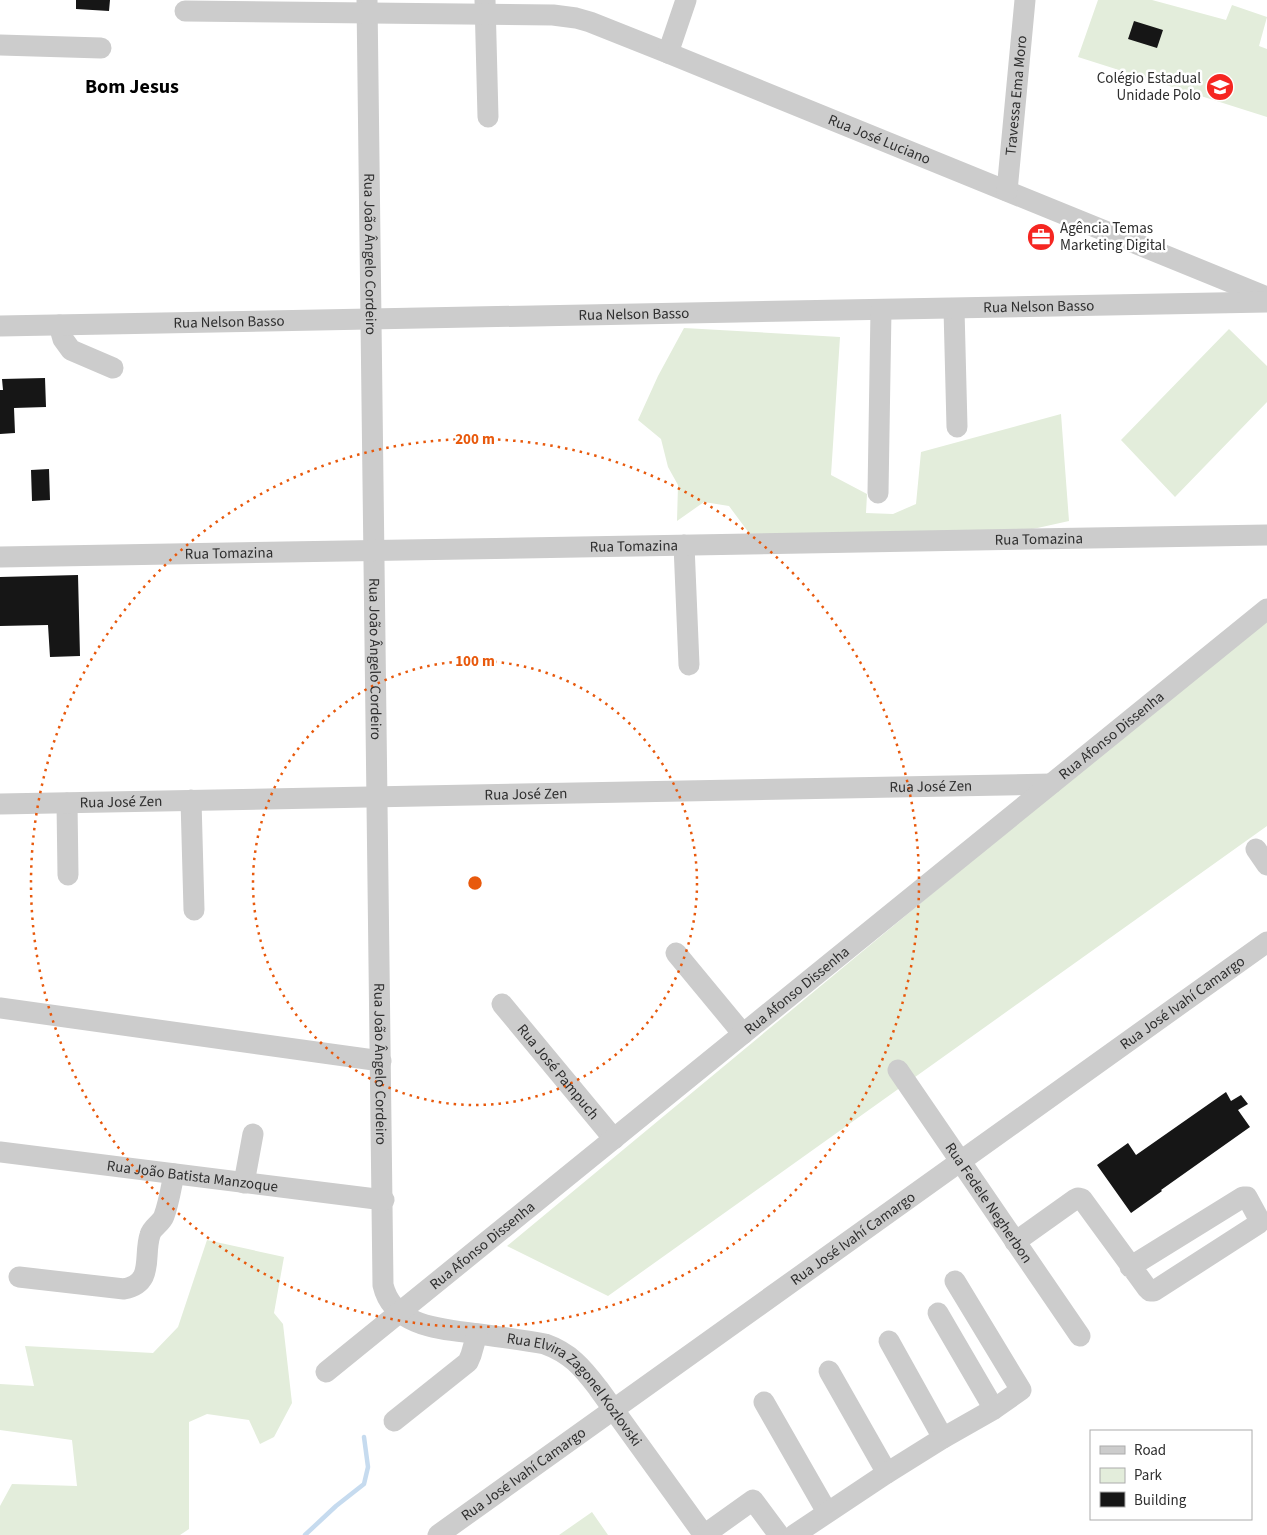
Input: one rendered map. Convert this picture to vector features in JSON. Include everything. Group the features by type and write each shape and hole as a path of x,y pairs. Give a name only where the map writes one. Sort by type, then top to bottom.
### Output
{"street":[{"path":"668,53 686,0"},
{"name":"Travessa Ema Moro","path":"1007,191 1025,0"},
{"name":"Rua José Luciano","path":"185,11 367,6 485,7 576,18 668,53 1267,297"},
{"name":"Rua João Ângelo Cordeiro","path":"367,6 384,1285 386,1296 391,1305 400,1313"},
{"path":"485,7 488,118"},
{"path":"0,45 101,48"},
{"name":"Rua Nelson Basso","path":"0,326 1267,302"},
{"path":"954,309 956,427"},
{"path":"878,494 881,310"},
{"path":"60,325 63,339 71,350 113,368"},
{"name":"Rua Tomazina","path":"0,557 1267,534"},
{"path":"684,545 689,665"},
{"name":"Rua Afonso Dissenha","path":"326,1372 1267,608"},
{"name":"Rua José Zen","path":"0,804 1051,784"},
{"path":"190,800 194,910"},
{"path":"67,803 68,874"},
{"name":"Rua José Ivahí Camargo","path":"438,1535 1267,942"},
{"path":"676,953 743,1034"},
{"name":"Rua José Pampuch","path":"502,1004 614,1139"},
{"path":"0,1008 381,1061"},
{"name":"Rua Fedele Negherbon","path":"898,1070 1080,1336"},
{"path":"244,1183 253,1134"},
{"name":"Rua João Batista Manzoque","path":"0,1152 384,1200"},
{"path":"19,1277 124,1289 140,1282 146,1271 150,1234 165,1214 174,1174"},
{"path":"1016,1242 1078,1198 1082,1199 1130,1267 1147,1288 1150,1291 1154,1291 1258,1224 1260,1222 1259,1219 1246,1197 1243,1197 1130,1267"},
{"path":"794,1535 887,1473 994,1409 1021,1390 955,1281"},
{"name":"Rua Elvira Zagonel Kozlovski","path":"400,1313 413,1321 429,1326 545,1344 559,1349 572,1358 583,1369 704,1535"},
{"path":"938,1313 994,1409"},
{"path":"394,1421 468,1362 478,1334"},
{"path":"889,1341 943,1438"},
{"path":"829,1371 887,1473"},
{"path":"764,1402 827,1512"},
{"path":"704,1535 754,1500 779,1535"}],"green space":[{"name":"Colégio Estadual Unidade Polo","path":"1098,0 1152,0 1226,20 1232,5 1267,17 1259,46 1267,49 1267,117 1078,57"},
{"path":"684,328 840,337 831,475 867,494 866,513 893,514 916,504 921,452 1061,414 1069,521 1015,533 752,537 729,506 704,502 677,521 678,485 668,467 661,439 638,420 658,376"},
{"path":"1229,329 1267,366 1267,402 1175,497 1121,440"},
{"path":"1267,616 1267,826 608,1296 507,1246"},
{"path":"207,1240 284,1257 274,1313 283,1324 292,1403 274,1437 260,1444 249,1420 207,1414 189,1422 189,1529 180,1535 0,1535 0,1506 12,1484 77,1486 72,1440 0,1430 0,1384 34,1386 25,1346 153,1353 178,1327"},
{"path":"592,1512 608,1535 559,1535"}],"building":[{"path":"76,0 110,0 109,11 76,9"},
{"path":"1134,21 1163,30 1157,48 1128,39"},
{"path":"45,378 46,407 14,408 15,433 0,434 0,390 3,390 2,379"},
{"path":"49,469 50,500 32,501 31,470"},
{"path":"78,575 80,656 50,657 48,625 0,626 0,577"},
{"path":"1226,1092 1231,1101 1241,1095 1248,1104 1238,1110 1250,1127 1131,1213 1097,1165 1128,1143 1136,1155"}],"waterway":[{"path":"305,1535 336,1506 364,1484 368,1467 364,1437"}],"place":[{"name":"Colégio Estadual Unidade Polo","path":"1220,87"},
{"name":"Agência Temas Marketing Digital","path":"1041,237"}],"district":[{"name":"Bom Jesus","path":"132,86"}]}
